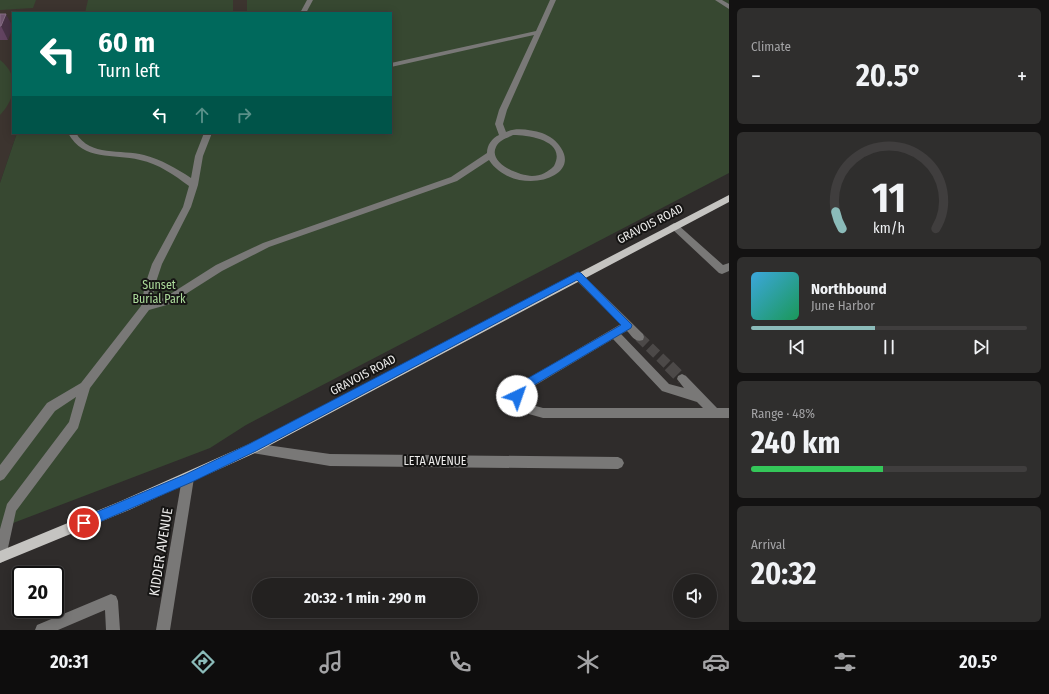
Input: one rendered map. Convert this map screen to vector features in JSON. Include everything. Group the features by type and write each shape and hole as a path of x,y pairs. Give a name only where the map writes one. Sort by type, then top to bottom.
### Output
{"main road":[{"name":"GRAVOIS ROAD","path":"0,557 188,478 253,448 729,198"}],"street":[{"path":"304,12 310,0"},
{"path":"503,135 499,124 503,110 553,0"},
{"path":"718,0 729,7"},
{"path":"392,65 539,32"},
{"path":"522,132 543,136 557,148 561,155 561,162 557,169 551,174 542,178 519,178 504,171 494,162 490,155 492,144 503,135 522,132"},
{"path":"72,134 74,139 85,147 105,152 137,156 159,162 194,185"},
{"path":"0,475 51,407 85,386 146,307 150,285 157,264 187,207 194,185 199,156 208,134"},
{"path":"146,307 166,300 220,268 266,245 454,179 490,155"},
{"path":"674,226 727,271"},
{"path":"578,276 639,337"},
{"path":"628,325 519,388 515,404 543,413 729,413"},
{"path":"614,334 666,388 700,398"},
{"path":"682,379 714,412"},
{"path":"0,557 11,508 74,424 85,386"},
{"name":"LETA AVENUE","path":"253,448 330,460 618,463"},
{"name":"KIDDER AVENUE","path":"163,630 188,478"},
{"path":"42,630 112,601 113,630"}],"shaded area":[{"path":"0,0 247,0 247,12 12,12 12,134 17,134 0,183"}],"green space":[{"path":"0,0 36,0 33,8 0,10"},
{"path":"88,0 233,0 233,11 85,12"},
{"name":"Sunset Burial Park","path":"247,0 729,0 729,173 246,425 210,448 0,528 0,183 17,134 392,134 392,12 247,12"},
{"path":"0,60 11,73 12,94 10,101 0,115"}],"building":[{"path":"0,14 6,14 1,26 0,26"}],"tunnel":[{"path":"639,337 670,367"},
{"path":"670,367 682,379"}],"route":[{"path":"84,523 253,448 578,276 628,325 519,388 517,396"}]}
